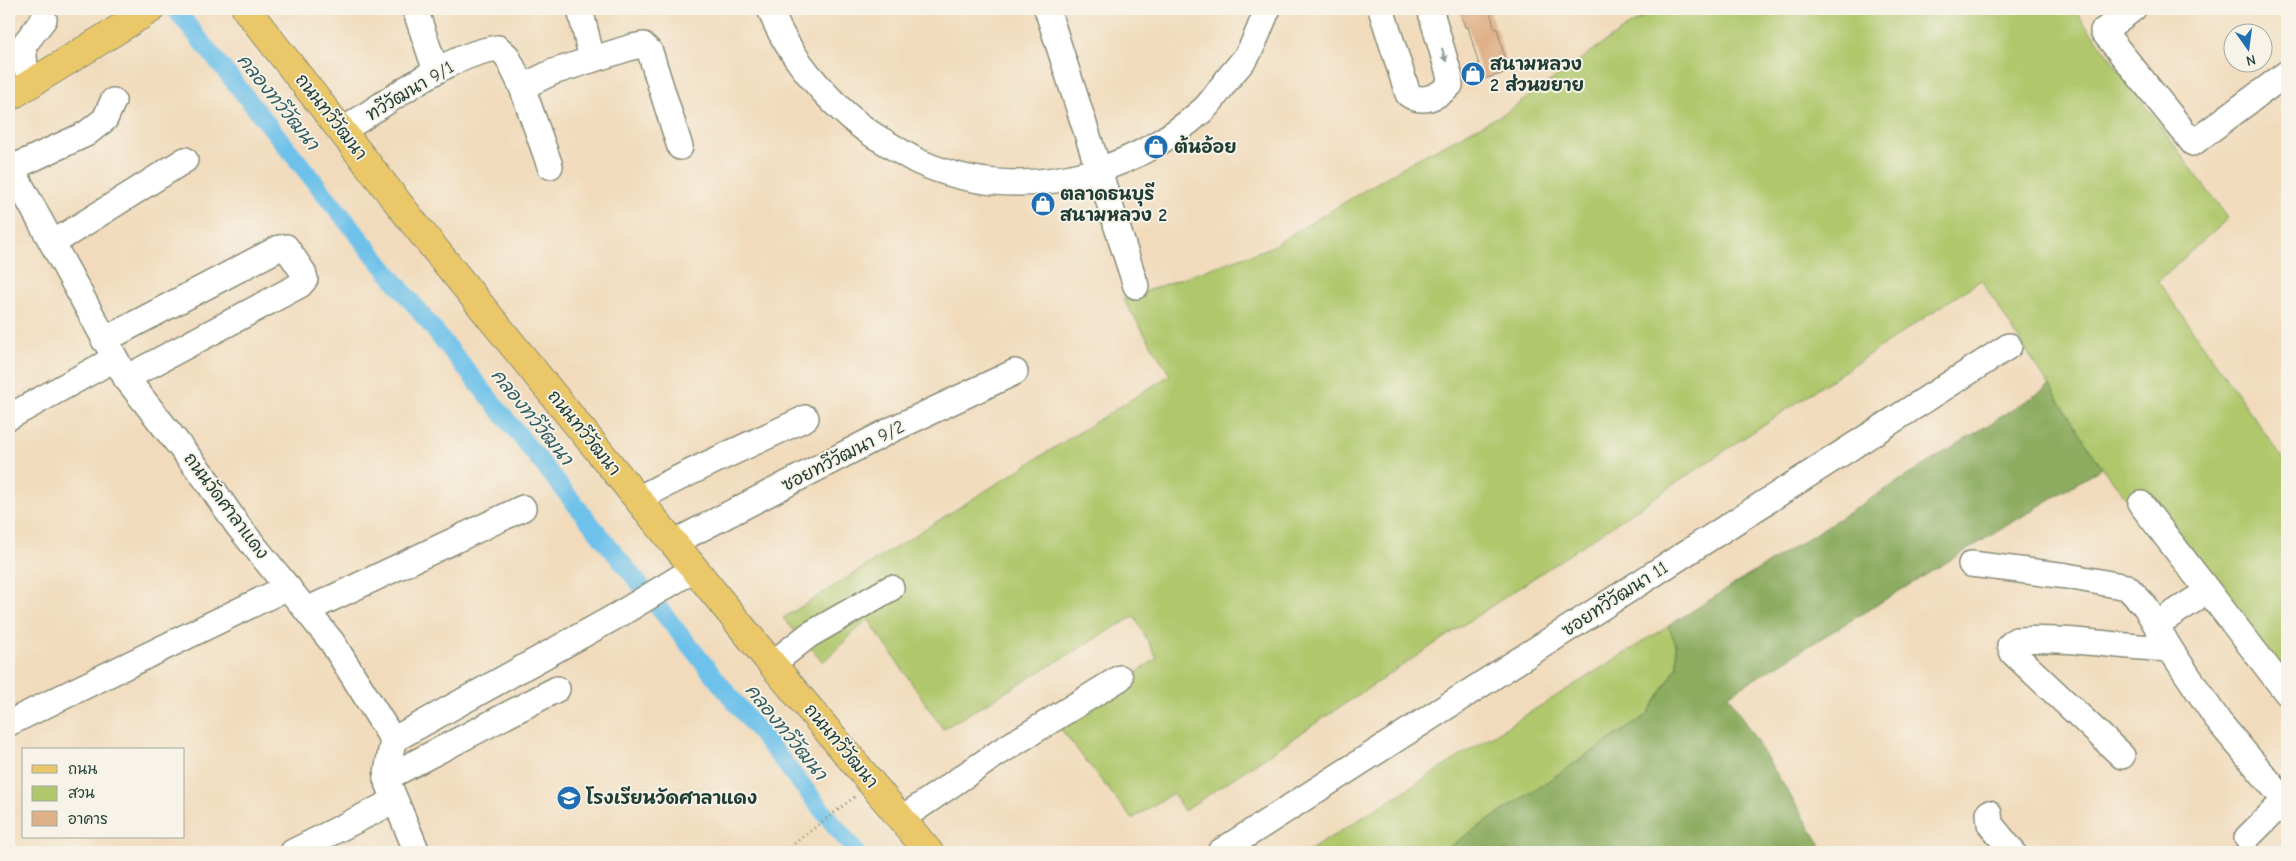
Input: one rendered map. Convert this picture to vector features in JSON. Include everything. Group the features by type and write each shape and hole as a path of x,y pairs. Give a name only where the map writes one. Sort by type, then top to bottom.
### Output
{"main road":[{"name":"ถนนทวีวัฒนา","path":"246,9 342,132 694,569 929,852"},
{"path":"9,97 146,12"}],"street":[{"path":"415,9 436,71"},
{"path":"580,9 592,58"},
{"path":"770,9 778,30 828,98 862,128 919,162 968,177 1005,182 1057,180 1099,171 1155,146 1204,109 1248,54 1268,9"},
{"path":"1048,9 1136,286"},
{"path":"1381,9 1408,94 1414,99 1424,99 1442,93 1450,85 1449,74 1430,9"},
{"path":"2133,9 2103,31 2193,143 2287,73"},
{"path":"34,80 25,66 24,46 44,19"},
{"path":"522,87 553,72 592,58 642,45 650,52 680,147"},
{"name":"ทวีวัฒนา 9/1","path":"342,132 436,71 486,50 498,48 507,56 522,87 550,166"},
{"path":"10,166 86,134 105,119 113,101"},
{"path":"53,243 185,160"},
{"name":"ถนนวัดศาลาแดง","path":"10,166 115,359 332,642 393,740"},
{"path":"9,417 115,359 278,248 286,247 303,272 305,280 300,284 115,359"},
{"name":"ซอยทวีวัฒนา 11","path":"1220,852 2009,346"},
{"name":"ซอยทวีวัฒนา 9/2","path":"673,543 891,430 1015,372"},
{"path":"638,499 689,472 736,452 806,418"},
{"path":"2141,504 2287,693"},
{"path":"307,610 523,508"},
{"path":"1971,564 2068,576 2127,587 2145,606 2170,649 2219,722 2286,801 2247,838"},
{"path":"417,852 394,801 386,778 393,740 620,614 667,583 694,569"},
{"path":"9,723 288,587"},
{"path":"772,664 809,635 891,588"},
{"path":"2157,624 2194,600"},
{"path":"2122,756 2013,653 2010,645 2016,640 2038,639 2170,649"},
{"path":"901,819 998,753 1120,678"},
{"path":"386,778 558,689"},
{"path":"293,852 394,801"},
{"path":"1989,813 1990,824 2013,852"}],"path":[{"path":"791,852 790,849 805,835 858,795"}],"green space":[{"path":"1655,9 2074,9 2228,218 2158,281 2287,464 2287,692 2102,468 1981,280 1184,811 1173,793 1132,819 1060,728 1157,658 1134,616 943,729 868,619 823,662 783,618 1170,375 1123,299 1269,248 1413,161 1507,112 1612,37"},
{"path":"2050,386 2102,468 1728,695 1825,852 1441,852 1647,715 1677,667 1676,644 1668,626"},
{"path":"1668,626 1676,644 1677,667 1647,715 1441,852 1307,852"}],"building":[{"path":"1459,9 1489,9 1495,29 1497,28 1508,72 1483,79 1468,27 1465,27"}],"waterway":[{"name":"คลองทวีวัฒนา","path":"175,9 856,852"}],"place":[{"name":"สนามหลวง 2 ส่วนขยาย","path":"1473,74"},
{"name":"ต้นอ้อย","path":"1156,147"},
{"name":"ตลาดธนบุรี สนามหลวง 2","path":"1043,204"},
{"name":"โรงเรียนวัดศาลาแดง","path":"569,798"}]}
